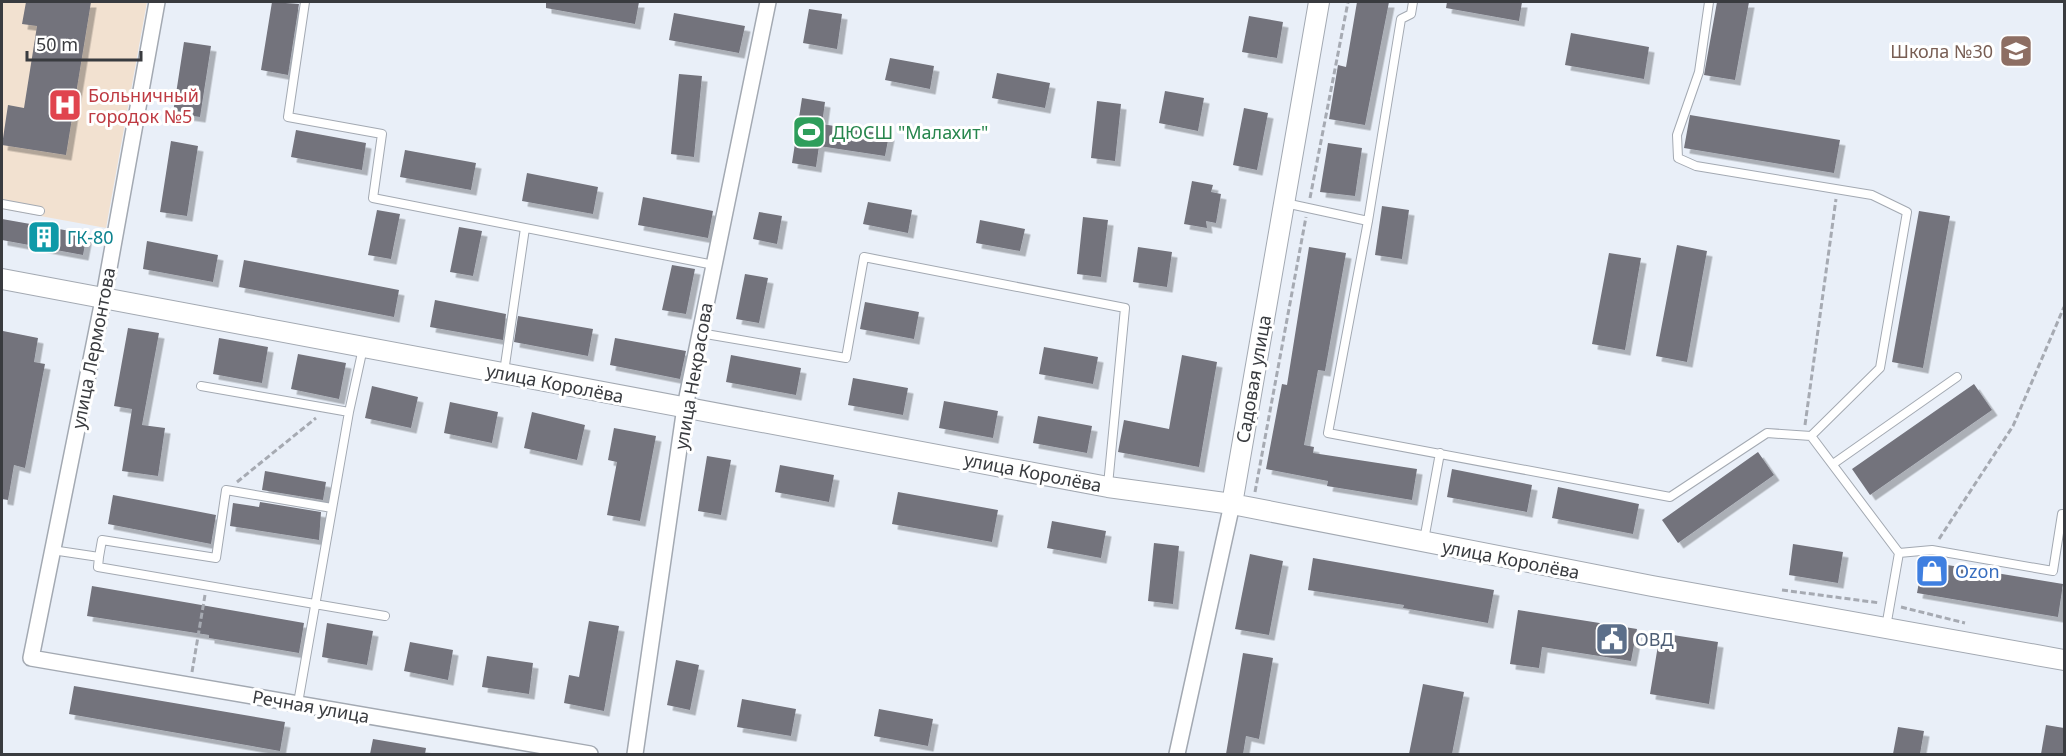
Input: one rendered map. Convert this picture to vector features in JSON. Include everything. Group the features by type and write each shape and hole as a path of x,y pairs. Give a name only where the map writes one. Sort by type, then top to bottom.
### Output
{"street":[{"name":"улица Лермонтова","path":"31,658 102,298 157,2"},
{"name":"улица Некрасова","path":"635,754 685,407 768,2"},
{"name":"Садовая улица","path":"1177,754 1232,504 1320,2"},
{"name":"улица Королёва","path":"2,279 1108,486 1232,504 1652,586 2064,660"},
{"name":"Речная улица","path":"31,658 590,754"}],"lane":[{"path":"305,2 288,117 382,134 374,198 714,265"},
{"path":"1413,2 1411,14 1401,19 1368,221 1328,433 1670,497 1767,433 1807,435 1833,464 1899,553 1886,627"},
{"path":"1709,2 1699,72 1677,135 1678,158 1696,166 1872,195 1907,212 1880,368 1807,435"},
{"path":"1283,203 1368,221"},
{"path":"2,204 40,211"},
{"path":"504,373 525,228"},
{"path":"700,333 846,358 864,257 1125,308 1108,486"},
{"path":"298,703 349,412 363,346"},
{"path":"1833,464 1957,377"},
{"path":"201,386 349,412"},
{"path":"1424,542 1440,453"},
{"path":"332,508 226,490 216,558 102,540 98,567 385,616"},
{"path":"1899,553 1932,550 2053,572 2062,514 2064,514"},
{"path":"52,550 99,557"}],"path":[{"path":"1255,492 1347,2"},
{"path":"1807,435 1838,189"},
{"path":"1932,550 2013,426 2064,307"},
{"path":"226,490 328,408"},
{"path":"189,685 206,586"}],"shaded area":[{"name":"Больничный городок №5","path":"2,2 147,2 106,228 2,209"}],"building":[{"path":"26,2 91,2 66,155 2,145 8,105 24,108 37,26 22,24"},
{"path":"272,2 299,4 288,75 261,70"},
{"path":"546,2 639,2 635,24 546,8"},
{"path":"1357,2 1389,2 1365,125 1329,119 1338,65 1346,67"},
{"path":"1447,2 1522,2 1519,21 1446,8"},
{"path":"1717,2 1749,2 1735,80 1704,75"},
{"path":"809,9 842,14 837,49 803,43"},
{"path":"674,13 745,26 739,53 669,40"},
{"path":"1249,16 1283,22 1277,58 1242,52"},
{"path":"1571,33 1649,47 1644,79 1565,65"},
{"path":"184,42 211,46 200,117 173,113"},
{"path":"890,58 934,66 930,89 885,80"},
{"path":"997,73 1050,83 1045,108 992,98"},
{"path":"679,74 702,76 694,157 671,154"},
{"path":"1165,91 1204,98 1198,131 1159,123"},
{"path":"802,98 825,102 822,124 889,135 885,156 819,146 816,167 792,163"},
{"path":"1097,101 1121,104 1115,161 1091,158"},
{"path":"1244,108 1268,113 1257,170 1233,165"},
{"path":"1690,115 1840,140 1834,173 1684,148"},
{"path":"296,130 366,143 362,170 291,157"},
{"path":"171,141 198,146 187,216 160,212"},
{"path":"1328,143 1362,148 1355,196 1320,192"},
{"path":"405,150 476,163 471,190 400,177"},
{"path":"527,173 598,187 593,214 522,201"},
{"path":"1192,181 1213,185 1211,192 1221,194 1216,223 1206,221 1207,228 1184,224"},
{"path":"643,197 713,211 708,238 638,225"},
{"path":"868,202 912,210 908,233 863,224"},
{"path":"1382,206 1409,210 1402,259 1375,255"},
{"path":"377,210 400,214 391,259 368,255"},
{"path":"1919,211 1950,216 1923,368 1892,362"},
{"path":"759,212 782,216 777,244 753,239"},
{"path":"1083,217 1108,220 1101,277 1077,274"},
{"name":"ГК-80","path":"2,219 87,234 83,255 2,240"},
{"path":"980,220 1025,229 1020,251 976,243"},
{"path":"459,227 482,231 473,276 450,272"},
{"path":"147,241 218,255 213,282 143,269"},
{"path":"1677,245 1707,251 1687,362 1656,356"},
{"path":"1138,247 1172,252 1167,287 1133,282"},
{"path":"1309,247 1346,253 1325,371 1318,370 1304,445 1314,447 1313,453 1417,469 1412,500 1327,486 1328,481 1266,469 1282,384 1287,385"},
{"path":"1609,253 1641,258 1625,350 1592,344"},
{"path":"244,260 399,290 394,317 239,287"},
{"path":"672,265 695,269 686,314 662,310"},
{"path":"745,274 768,278 759,323 736,319"},
{"path":"435,300 506,314 503,340 430,327"},
{"path":"865,302 919,312 914,339 860,329"},
{"path":"518,316 593,329 588,356 514,342"},
{"path":"128,328 159,333 142,425 165,428 158,476 122,471 132,409 114,406"},
{"path":"3,331 38,338 34,362 45,364 25,468 14,465 8,500 2,499"},
{"path":"219,338 268,347 262,383 213,374"},
{"path":"615,338 686,351 680,379 610,365"},
{"path":"1044,347 1098,357 1093,384 1039,374"},
{"path":"298,354 346,363 339,399 291,389"},
{"path":"731,355 801,368 796,395 726,382"},
{"path":"1182,355 1217,362 1199,467 1118,452 1124,420 1169,429"},
{"path":"853,378 908,388 903,415 848,405"},
{"path":"1974,384 1992,410 1870,495 1852,469"},
{"path":"372,386 418,397 411,428 365,418"},
{"path":"944,401 998,411 993,438 939,428"},
{"path":"450,402 498,412 492,443 444,433"},
{"path":"532,412 585,425 577,460 524,448"},
{"path":"1038,416 1092,426 1087,453 1033,443"},
{"path":"614,428 656,436 640,521 607,515 617,462 608,460"},
{"path":"1758,452 1774,475 1678,543 1662,520"},
{"path":"707,456 731,460 721,515 698,511"},
{"path":"780,465 834,475 829,502 775,492"},
{"path":"1452,469 1532,485 1527,512 1447,497"},
{"path":"265,471 326,482 323,500 262,490"},
{"path":"1558,487 1639,504 1633,534 1552,518"},
{"path":"898,492 998,510 992,542 892,524"},
{"path":"113,495 216,515 211,544 108,524"},
{"path":"260,502 321,512 319,540 230,526 233,503 259,507"},
{"path":"1052,521 1106,531 1101,558 1047,548"},
{"path":"1154,543 1179,546 1173,604 1148,601"},
{"path":"1793,544 1843,552 1838,583 1789,575"},
{"path":"1250,554 1283,561 1269,635 1235,629"},
{"path":"1313,558 1494,590 1488,623 1403,608 1404,605 1308,590"},
{"path":"1923,561 2063,584 2058,617 1917,593"},
{"path":"92,586 304,623 299,653 209,638 209,635 87,616"},
{"path":"1518,610 1637,629 1631,661 1542,647 1539,668 1510,664"},
{"path":"589,621 619,626 604,711 564,703 569,675 579,677"},
{"path":"327,623 373,631 367,665 322,657"},
{"path":"1660,633 1718,642 1709,704 1650,694"},
{"path":"410,642 453,650 448,680 404,671"},
{"path":"1243,653 1273,658 1259,739 1246,736 1243,754 1226,754"},
{"path":"487,656 533,663 529,694 482,687"},
{"path":"676,660 699,665 690,710 667,705"},
{"path":"1423,684 1464,692 1452,754 1409,754"},
{"path":"74,686 285,722 280,751 69,714"},
{"path":"742,699 796,709 791,736 737,727"},
{"path":"879,709 933,719 928,746 874,736"},
{"path":"2046,725 2064,728 2064,754 2041,754"},
{"path":"1898,727 1924,731 1920,754 1893,754"},
{"path":"373,739 426,748 425,754 370,754"}],"place":[{"name":"Школа №30","path":"2016,51"},
{"name":"Больничный городок №5","path":"65,105"},
{"name":"ДЮСШ \"Малахит\"","path":"809,132"},
{"name":"ГК-80","path":"44,237"},
{"name":"Ozon","path":"1932,571"},
{"name":"ОВД","path":"1612,639"}]}
